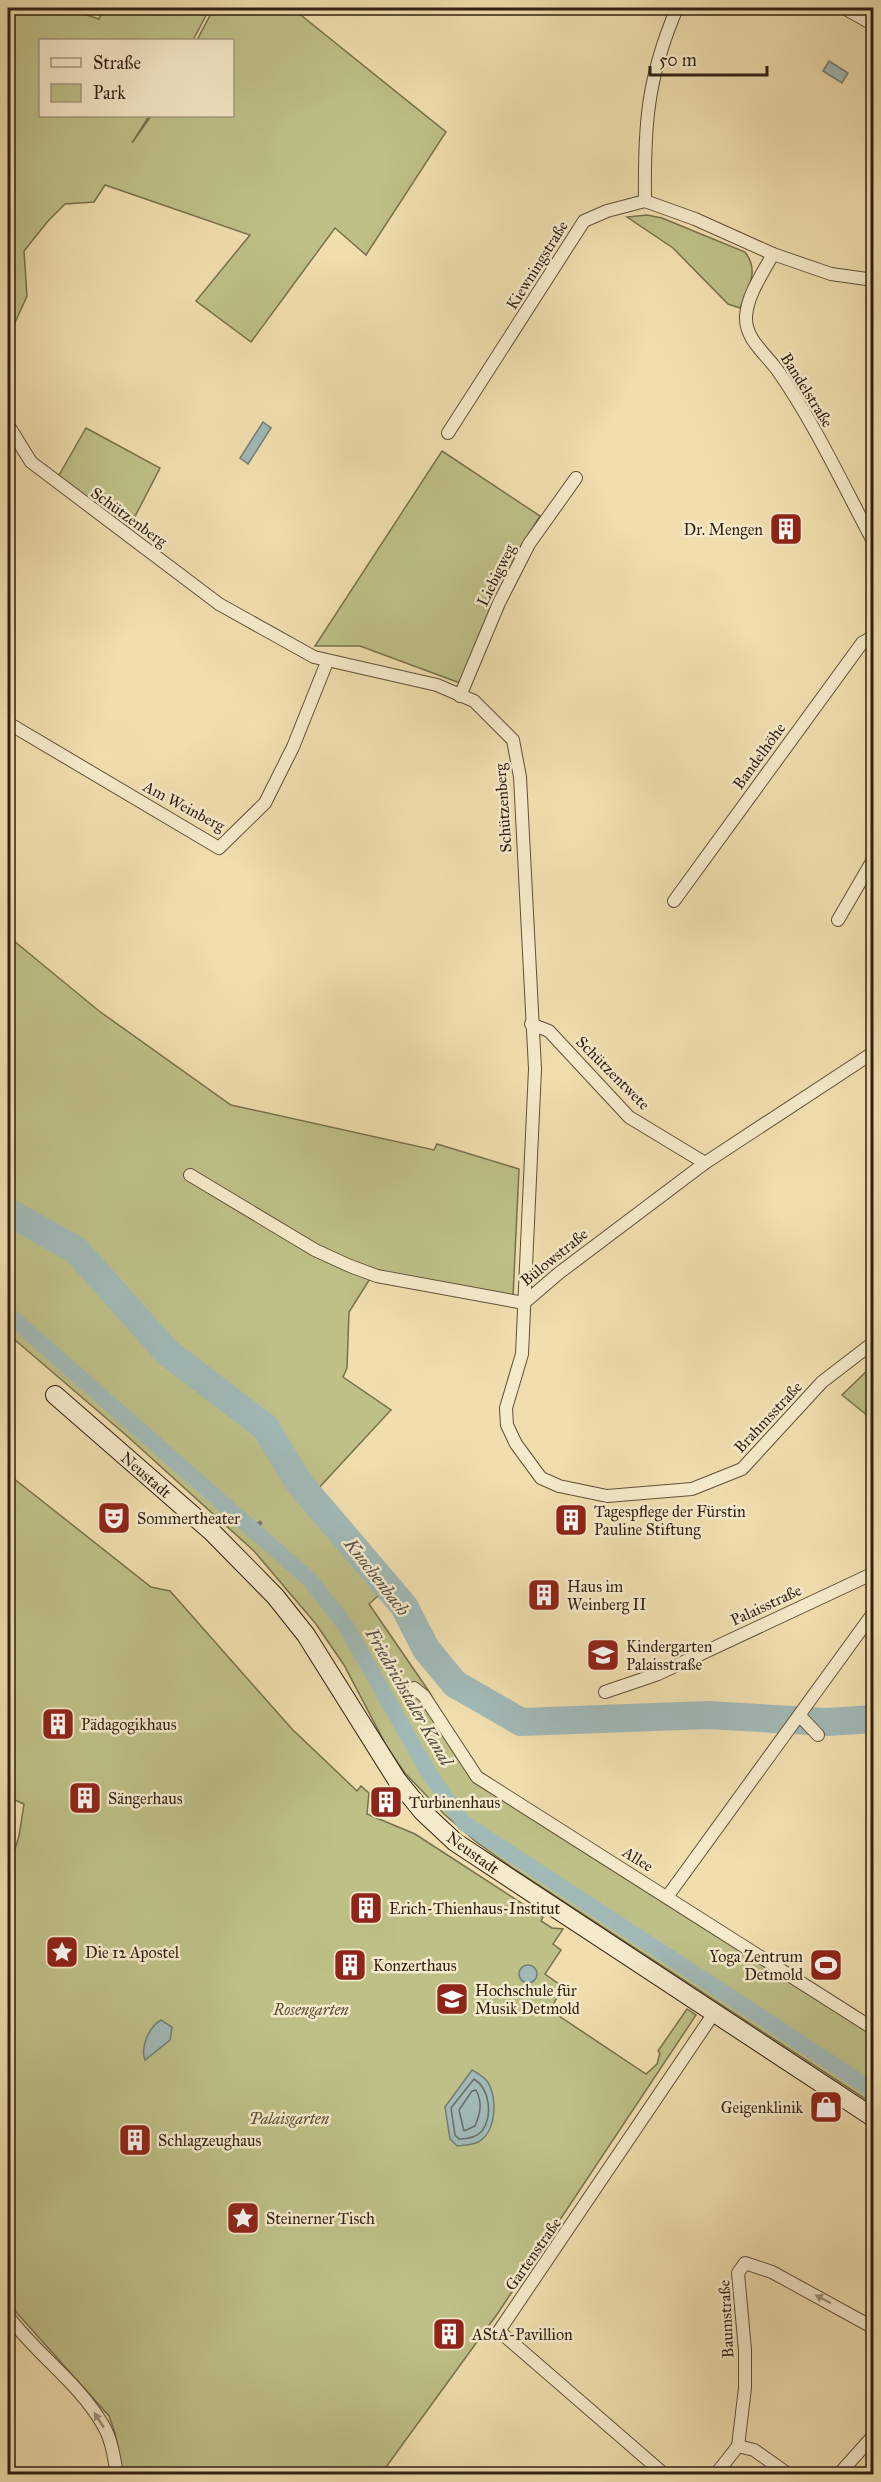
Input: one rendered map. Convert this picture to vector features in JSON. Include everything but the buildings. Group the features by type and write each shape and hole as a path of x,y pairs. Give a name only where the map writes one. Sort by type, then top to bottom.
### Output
{"main road":[{"name":"Neustadt","path":"55,1395 212,1532 275,1596 306,1635 397,1780 447,1835 488,1865 873,2118"}],"street":[{"path":"677,8 653,72 644,135 645,201 695,219 773,254 831,274 873,280"},
{"path":"844,8 873,25"},
{"name":"Kiewningstraße","path":"448,433 584,221 607,211 645,201"},
{"name":"Bandelstraße","path":"773,254 754,290 746,317 750,336 778,372 814,430 873,543"},
{"name":"Schützenberg","path":"8,425 31,462 219,604 327,662 437,685 474,701 501,725 513,740 517,760 535,1069 524,1303"},
{"name":"Liebigweg","path":"460,696 499,603 529,544 576,478"},
{"name":"Bandelhöhe","path":"674,901 862,642 873,636"},
{"name":"Am Weinberg","path":"8,723 219,848 265,803 293,747 327,662"},
{"path":"838,920 873,858"},
{"name":"Schützentwete","path":"531,1024 549,1031 629,1117 705,1163"},
{"name":"Bülowstraße","path":"190,1176 315,1250 350,1266 377,1276 524,1303 559,1273 705,1163 873,1052"},
{"name":"Brahmsstraße","path":"524,1303 522,1354 506,1408 507,1425 541,1478 558,1486 607,1496 692,1489 742,1469 822,1383 873,1342"},
{"name":"Palaisstraße","path":"605,1692 658,1674 873,1573"},
{"path":"667,1897 873,1612"},
{"name":"Allee","path":"414,1688 424,1695 477,1777 873,2030"},
{"path":"797,1720 818,1735"},
{"name":"Gartenstraße","path":"664,2475 499,2331 561,2243 714,2013"},
{"name":"Baumstraße","path":"738,2446 745,2388 745,2350 738,2273 745,2262 772,2272 873,2328"},
{"path":"8,2316 26,2340 85,2398 104,2426 112,2447 117,2475"},
{"path":"839,2475 873,2435"},
{"path":"716,2475 738,2446 754,2450 788,2475"}],"green space":[{"path":"8,8 67,8 99,19 104,8 210,8 194,39 39,39 39,117 148,117 132,143 150,117 234,117 234,39 198,39 214,8 292,8 446,132 366,255 335,228 251,342 196,301 250,235 105,185 94,202 65,204 24,251 27,296 8,338"},
{"path":"647,215 662,218 745,252 752,266 752,273 740,308 728,304 673,248 627,217"},
{"path":"86,428 160,468 128,530 58,477"},
{"path":"442,451 540,516 517,552 460,683 360,646 315,646"},
{"path":"8,936 99,1011 231,1105 434,1150 437,1144 519,1169 513,1297 371,1277 349,1312 347,1368 343,1377 391,1410 316,1491 331,1503 394,1582 369,1604 428,1690 478,1775 873,2035 873,2104 514,1869 475,1841 444,1814 404,1772 386,1745 344,1665 316,1624 254,1551 127,1436 8,1334"},
{"path":"873,1365 873,1420 842,1395"},
{"name":"Palaisgarten","path":"8,1474 151,1587 170,1591 292,1729 357,1791 361,1786 369,1793 367,1814 415,1834 543,1917 541,1921 552,1928 563,1929 553,1944 561,1950 545,1974 563,1987 550,2010 646,2074 657,2064 660,2053 658,2051 687,2009 696,2015 498,2313 381,2474 123,2474 115,2433 109,2416 8,2303 8,1872 19,1836 24,1804 8,1797"}],"water":[{"path":"829,61 848,73 842,83 823,71"},
{"path":"263,422 271,428 248,464 240,458"},
{"path":"528,1965 534,1968 537,1974 534,1980 528,1983 522,1980 519,1974 522,1968"},
{"path":"161,2020 172,2027 170,2040 145,2060 144,2049 147,2038 153,2027"},
{"path":"472,2070 485,2079 491,2088 494,2115 483,2139 474,2144 457,2146 450,2139 445,2107"}],"waterway":[{"name":"Knochenbach","path":"8,1212 76,1250 168,1353 265,1427 299,1483 404,1606 426,1649 455,1684 521,1722 708,1715 827,1722 874,1719"},
{"name":"Friedrichstaler Kanal","path":"8,1314 310,1580 346,1626 430,1775 464,1823 874,2091"},
{"path":"254,1528 260,1523"}],"place":[{"name":"Dr. Mengen","path":"786,529"},
{"name":"Sommertheater","path":"114,1518"},
{"name":"Tagespflege der Fürstin Pauline Stiftung","path":"571,1520"},
{"name":"Haus im Weinberg II","path":"544,1595"},
{"name":"Kindergarten Palaisstraße","path":"603,1655"},
{"name":"Pädagogikhaus","path":"58,1724"},
{"name":"Sängerhaus","path":"85,1798"},
{"name":"Turbinenhaus","path":"386,1802"},
{"name":"Erich-Thienhaus-Institut","path":"366,1908"},
{"name":"Die 12 Apostel","path":"62,1952"},
{"name":"Konzerthaus","path":"350,1965"},
{"name":"Yoga Zentrum Detmold","path":"826,1965"},
{"name":"Hochschule für Musik Detmold","path":"452,1999"},
{"name":"Geigenklinik","path":"826,2107"},
{"name":"Schlagzeughaus","path":"135,2140"},
{"name":"Steinerner Tisch","path":"243,2218"},
{"name":"AStA-Pavillion","path":"449,2334"}],"park label":[{"name":"Rosengarten","path":"311,2009"}]}
